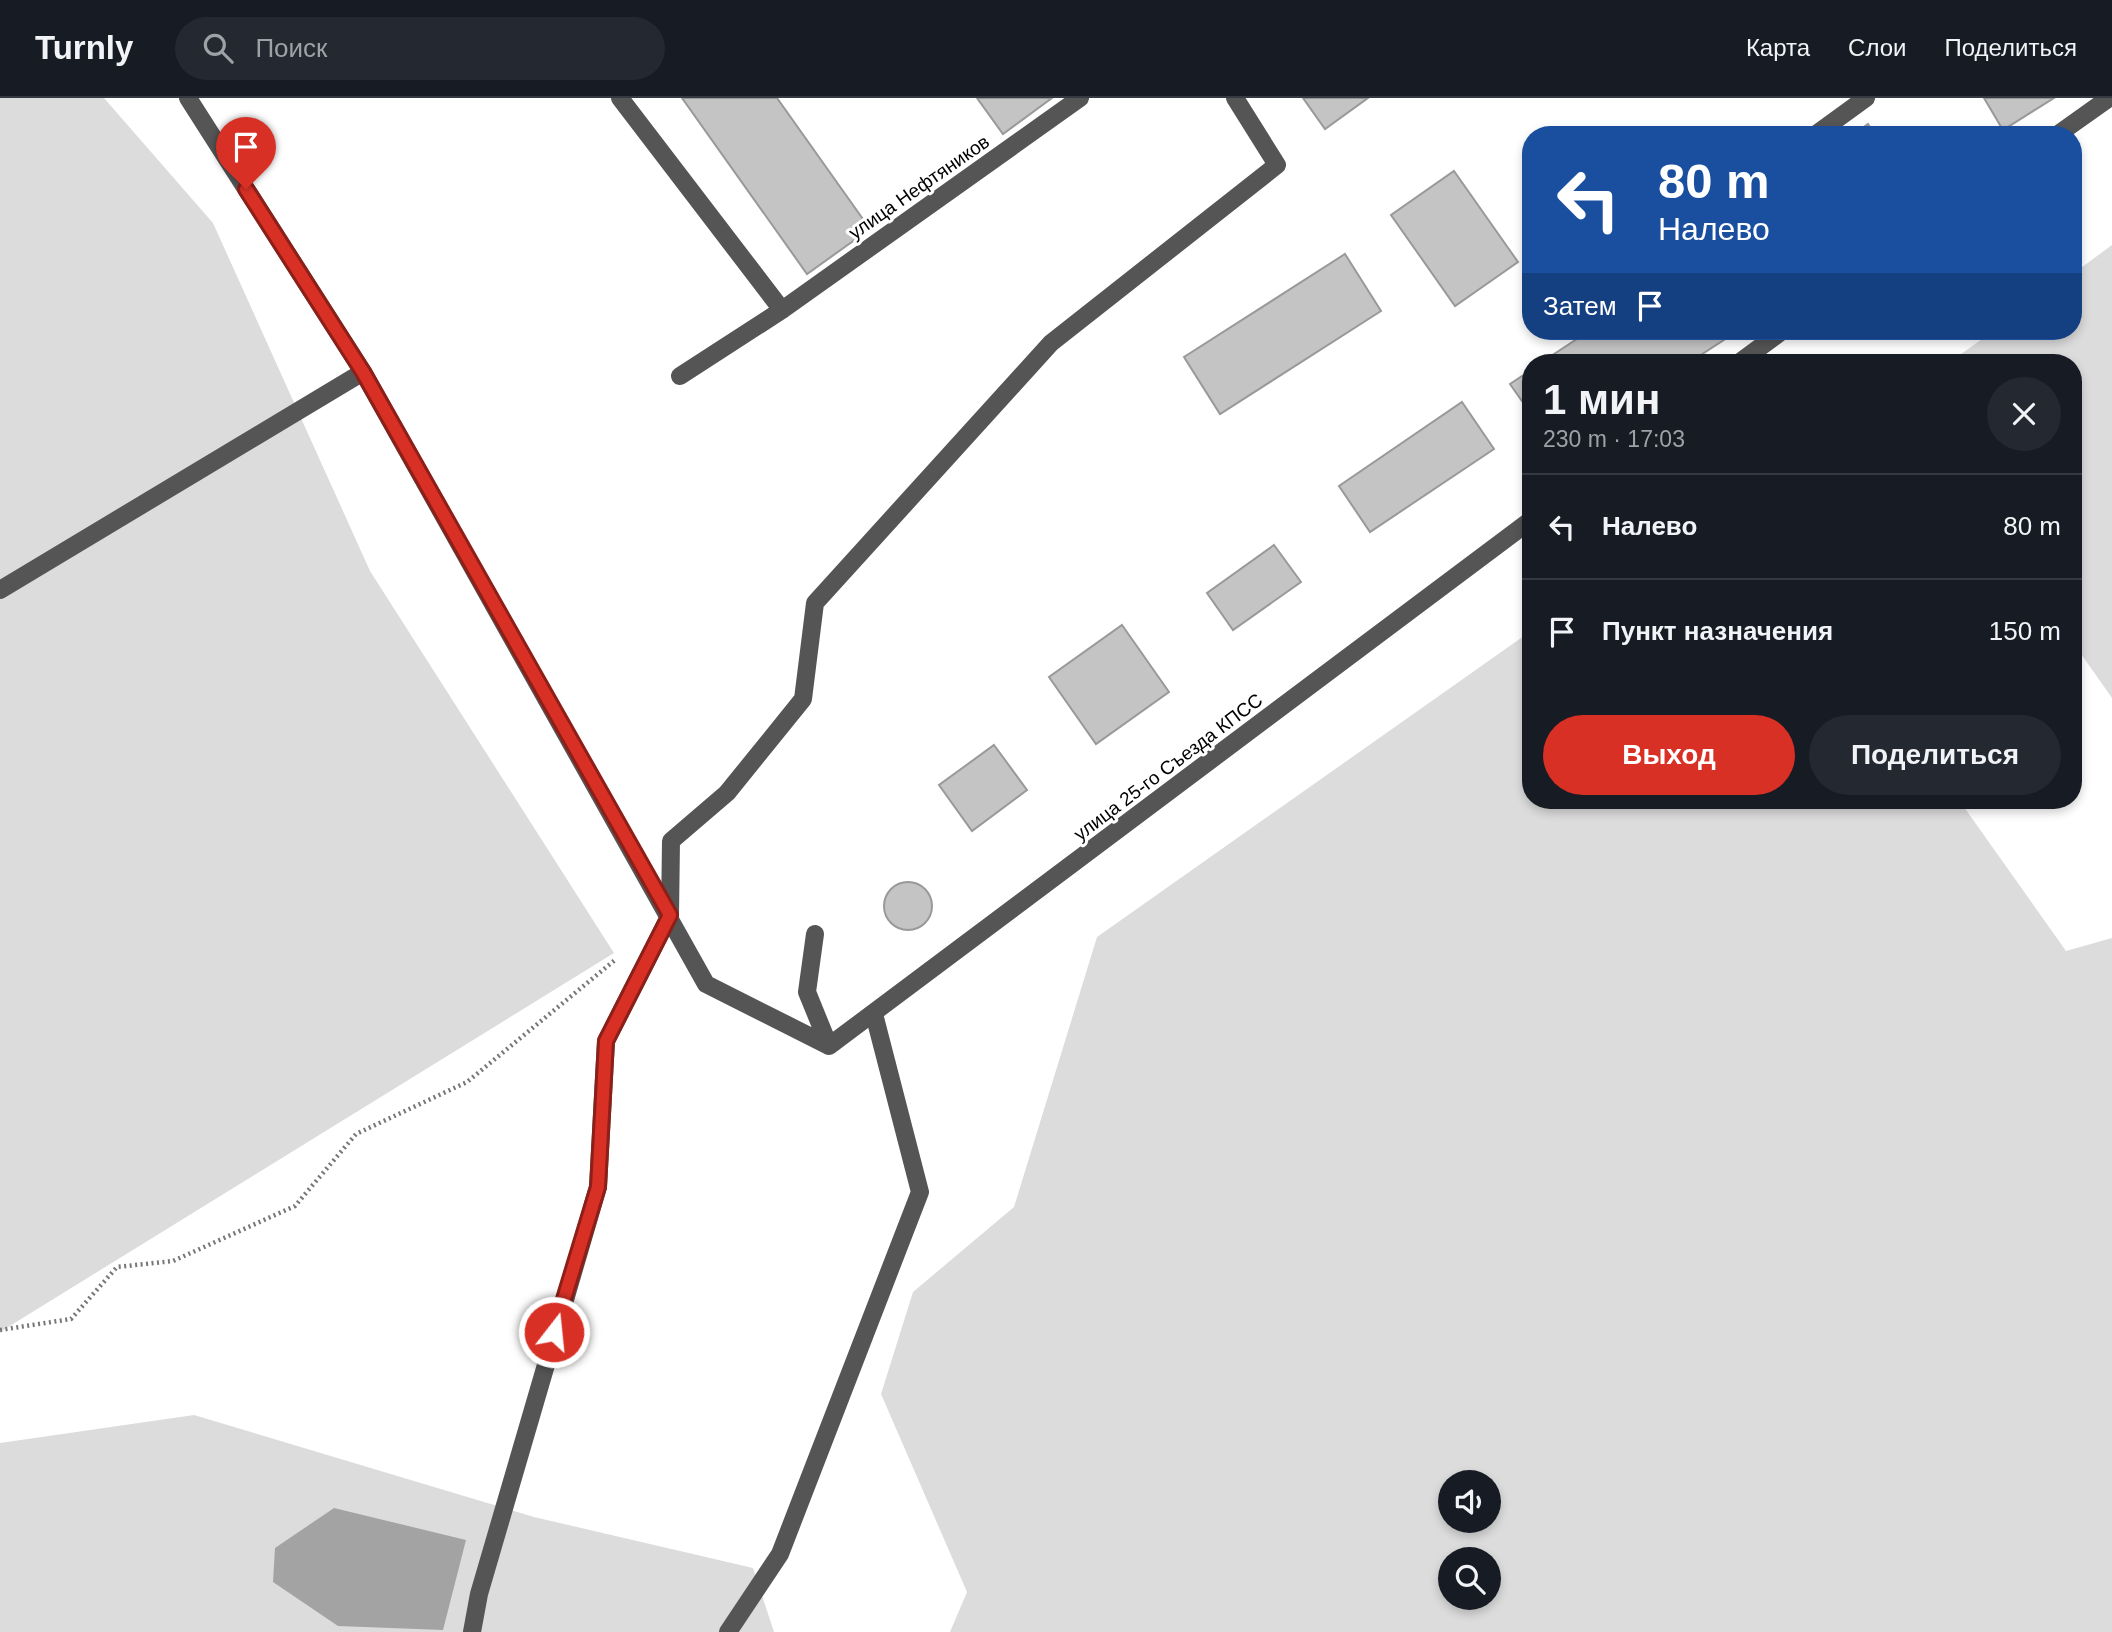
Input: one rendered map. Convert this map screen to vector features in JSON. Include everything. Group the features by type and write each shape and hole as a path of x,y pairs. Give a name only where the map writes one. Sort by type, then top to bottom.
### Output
{"street":[{"path":"188,98 363,372 670,915 706,984 829,1046"},
{"path":"621,98 782,310"},
{"name":"улица Нефтяников","path":"680,376 782,310 1080,98"},
{"path":"471,1632 482,1581 598,1187 606,1041 670,915 671,841 727,793 803,699 815,603 1051,342 1277,165 1235,98"},
{"path":"1827,126 1866,98"},
{"path":"2070,126 2109,98"},
{"path":"1751,354 1770,340"},
{"path":"0,590 363,372"},
{"name":"улица 25-го Съезда КПСС","path":"829,1046 1522,527"},
{"path":"815,934 807,992 829,1046"},
{"path":"728,1632 780,1554 920,1192 874,1014"}],"path":[{"path":"0,1330 71,1319 117,1266 173,1261 295,1206 356,1134 467,1082 617,959"}],"shaded area":[{"path":"0,98 104,98 213,223 370,571 614,953 0,1332"},
{"path":"2112,245 2112,698 2082,655 2082,354 1961,354 1981,340 2082,340 2082,267"},
{"path":"1522,637 1522,809 1965,809 2066,951 2112,938 2112,1632 950,1632 967,1592 881,1394 913,1292 1014,1207 1097,937"},
{"path":"194,1415 534,1517 753,1568 774,1632 0,1632 0,1443"},
{"path":"334,1508 466,1540 443,1630 338,1626 273,1582 275,1548"}],"building":[{"path":"682,98 777,98 870,229 807,274"},
{"path":"977,98 1052,98 1003,134"},
{"path":"1303,98 1368,98 1325,129"},
{"path":"1984,98 2054,98 2009,126 2001,126"},
{"path":"1454,171 1518,262 1455,306 1391,215"},
{"path":"1345,254 1381,311 1220,414 1184,357"},
{"path":"1575,340 1724,340 1702,354 1554,354"},
{"path":"1522,376 1522,401 1510,384"},
{"path":"1462,402 1494,449 1370,532 1339,486"},
{"path":"1274,545 1301,582 1233,630 1207,593"},
{"path":"1122,625 1169,692 1096,744 1049,677"},
{"path":"994,745 1027,790 972,831 939,785"},
{"path":"908,882 925,889 932,906 925,923 908,930 891,923 884,906 891,889"}],"route":[{"path":"246,189 363,372 670,915 606,1041 598,1187 554,1332"}]}
